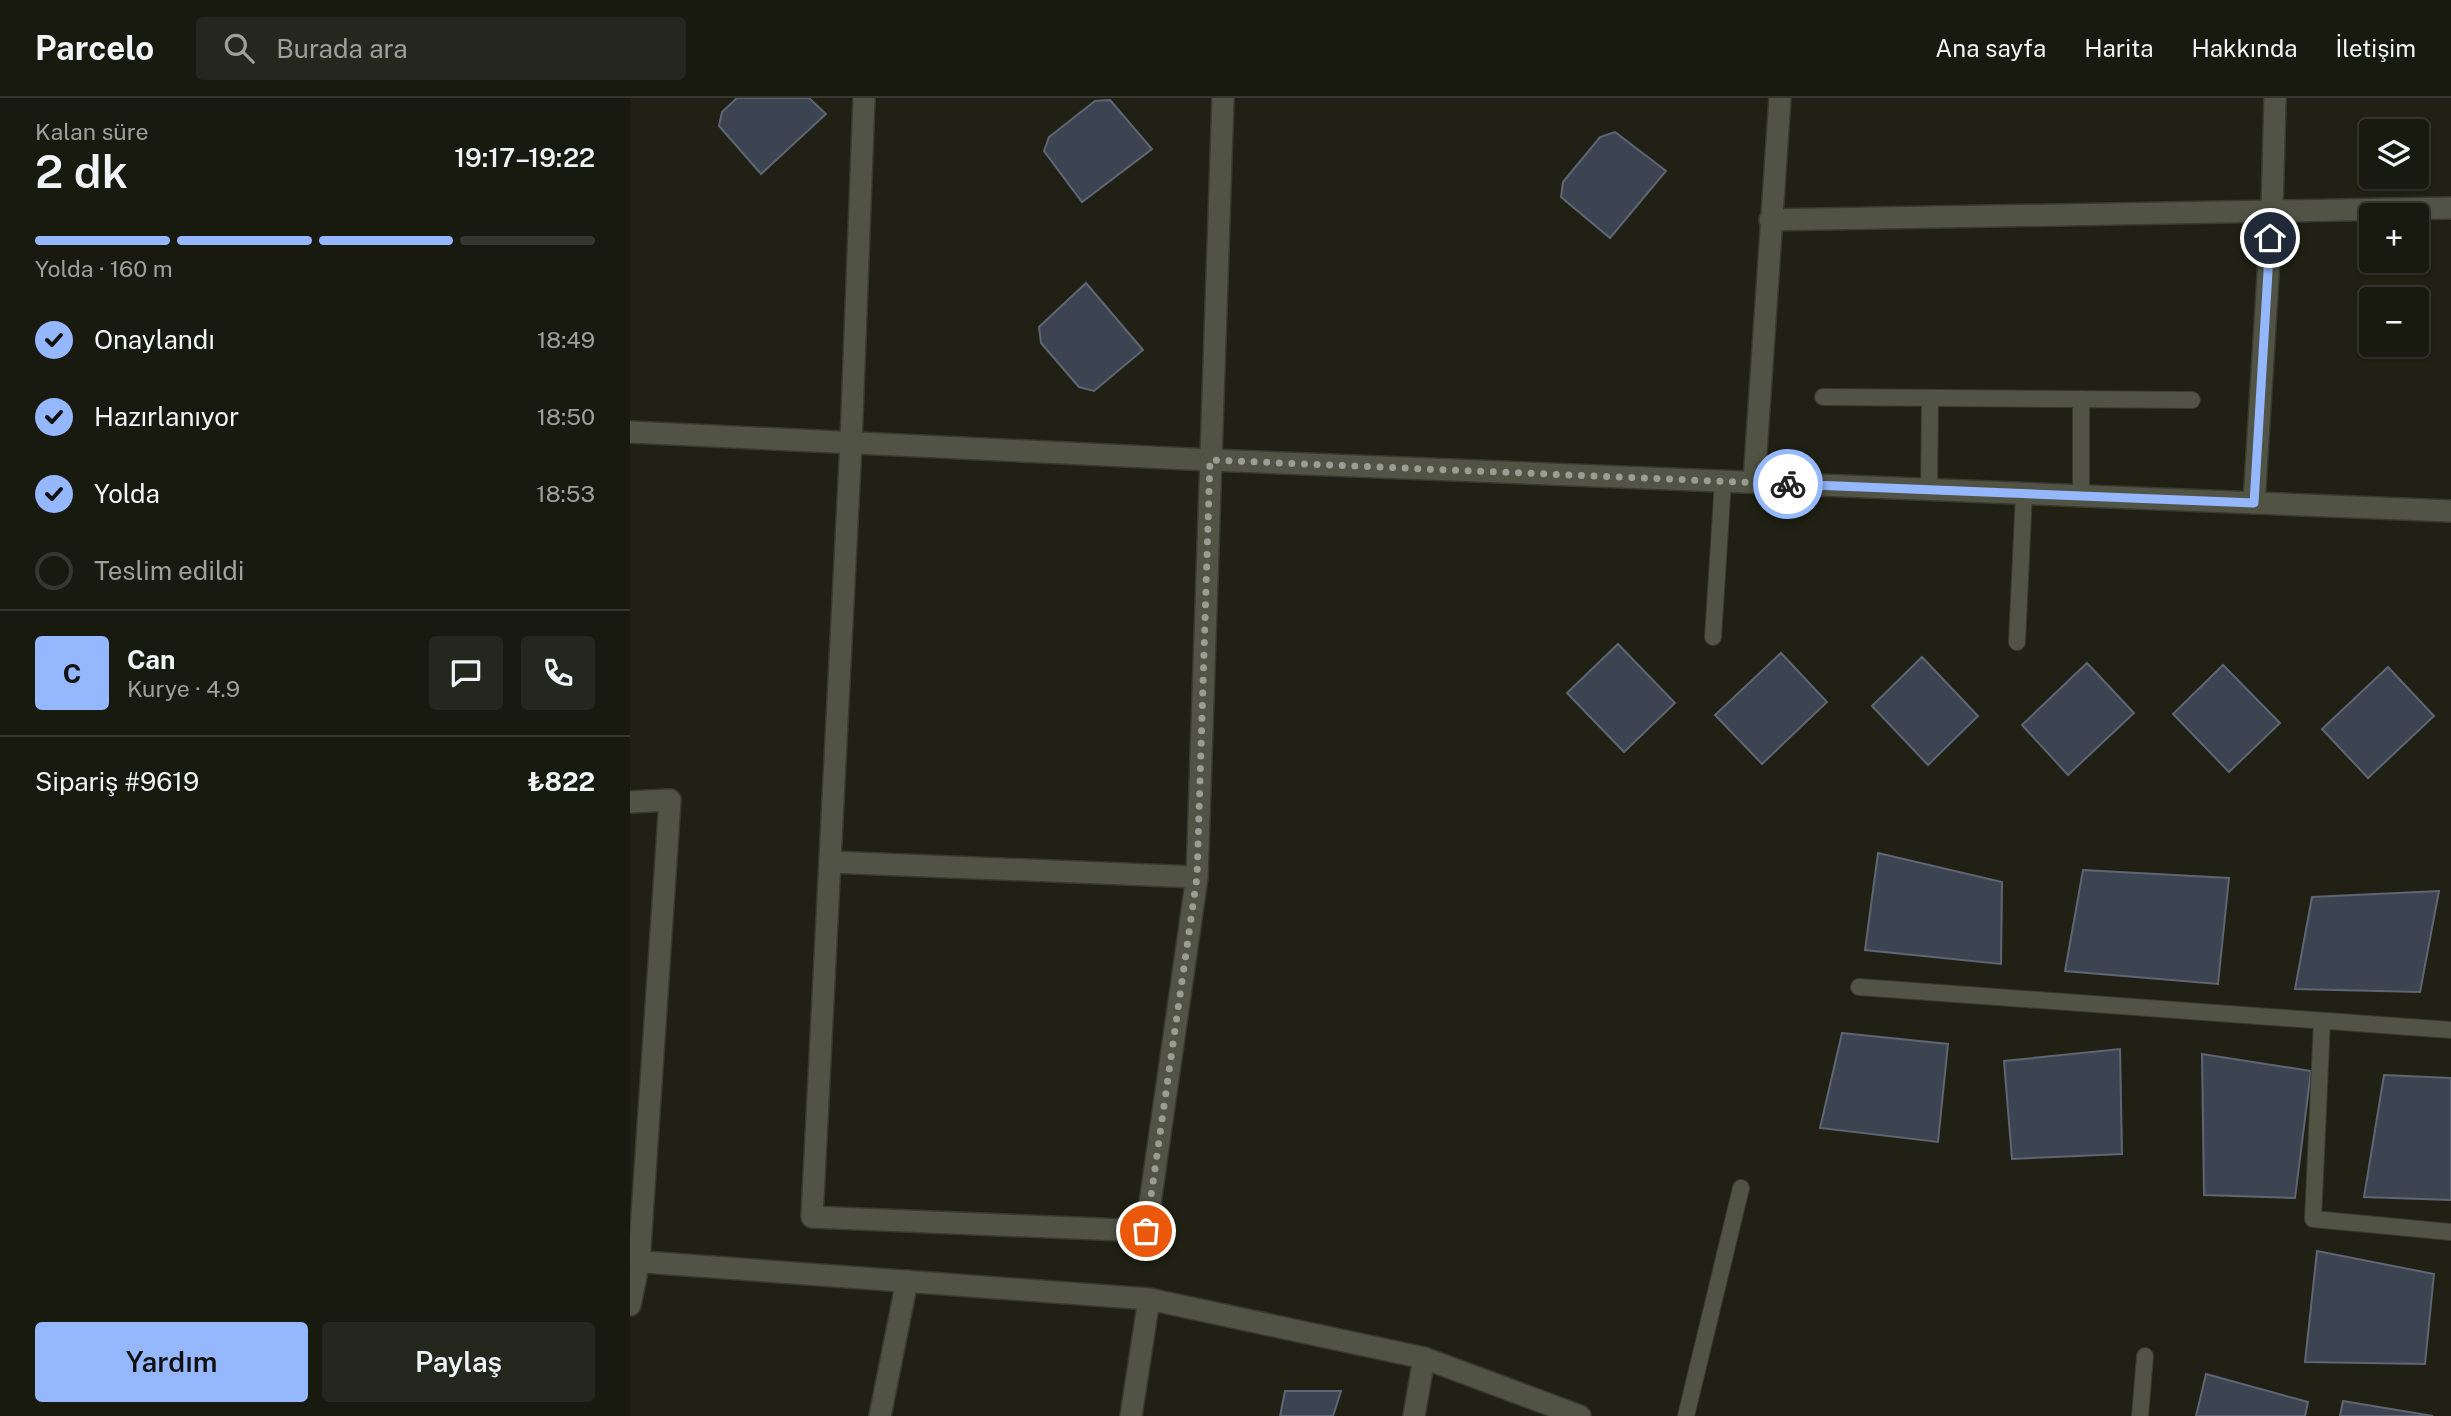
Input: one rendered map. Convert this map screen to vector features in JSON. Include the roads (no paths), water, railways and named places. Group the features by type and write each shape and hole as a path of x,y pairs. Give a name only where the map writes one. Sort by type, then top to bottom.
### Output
{"street":[{"path":"864,98 851,443 812,1217 1146,1231 1197,877 1223,98"},
{"path":"1754,482 1780,98"},
{"path":"2254,503 2272,211 2275,98"},
{"path":"1770,220 2451,208"},
{"path":"630,432 1210,460 2451,511"},
{"path":"630,802 670,800 637,1180 635,1261 630,1305"},
{"path":"830,862 1197,877"},
{"path":"635,1261 1149,1299 1424,1359 1580,1416"},
{"path":"880,1416 907,1281"},
{"path":"1131,1416 1149,1299"},
{"path":"1414,1416 1424,1359"}],"lane":[{"path":"1823,397 2192,400"},
{"path":"1930,398 1930,489"},
{"path":"2081,399 2081,496"},
{"path":"1713,637 1723,481"},
{"path":"2017,642 2025,494"},
{"path":"1859,987 2451,1030"},
{"path":"2322,1021 2314,1219 2451,1232"},
{"path":"1686,1416 1741,1188"},
{"path":"2140,1416 2145,1356"}]}
